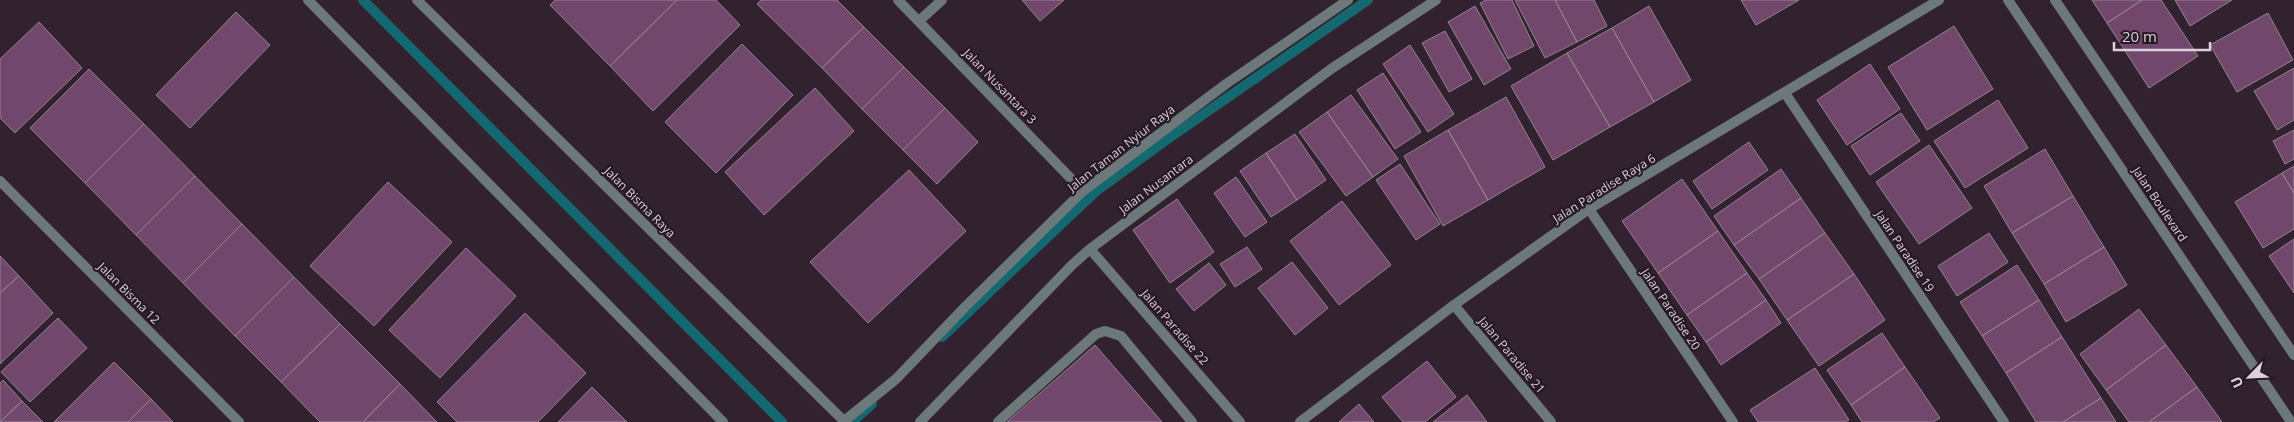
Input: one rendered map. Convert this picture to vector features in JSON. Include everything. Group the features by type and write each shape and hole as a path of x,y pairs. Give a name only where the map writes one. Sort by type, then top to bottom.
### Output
{"street":[{"path":"308,0 724,422"},
{"name":"Jalan Bisma Raya","path":"417,0 844,422"},
{"name":"Jalan Nusantara 3","path":"898,0 1083,191"},
{"path":"919,21 942,0"},
{"name":"Jalan Taman Nyiur Raya","path":"844,422 896,379 965,307 1083,191 1226,84 1348,0"},
{"name":"Jalan Nusantara","path":"920,422 1072,265 1090,249 1331,70 1436,0"},
{"name":"Jalan Paradise Raya 6","path":"1300,422 1454,305 1589,209 1939,0"},
{"name":"Jalan Boulevard","path":"2008,0 2291,422"},
{"path":"2054,0 2294,355"},
{"name":"Jalan Paradise 19","path":"1785,93 2004,422"},
{"name":"Jalan Bisma 12","path":"0,181 240,422"},
{"name":"Jalan Paradise 20","path":"1589,209 1733,422"},
{"name":"Jalan Paradise 22","path":"1090,249 1240,422"},
{"name":"Jalan Paradise 21","path":"1454,305 1551,422"},
{"path":"998,422 1080,346 1096,334 1105,332 1121,336 1192,422"}],"building":[{"path":"555,0 677,0 610,66 550,5"},
{"path":"677,0 716,0 740,25 653,111 610,66"},
{"path":"761,0 837,0 864,27 822,68 757,4"},
{"path":"1022,0 1064,0 1040,21"},
{"path":"1486,0 1512,0 1534,46 1508,59 1480,3"},
{"path":"1515,0 1555,0 1577,42 1545,58"},
{"path":"1555,0 1594,0 1607,26 1577,42"},
{"path":"1741,0 1799,0 1756,25"},
{"path":"2092,0 2142,0 2107,23"},
{"path":"2142,0 2161,0 2198,56 2149,88 2107,23"},
{"path":"2175,0 2232,0 2190,26"},
{"path":"1475,6 1511,69 1484,85 1448,22"},
{"path":"1649,6 1691,80 1654,102 1612,28"},
{"path":"236,12 270,45 190,128 156,95"},
{"path":"2268,13 2293,60 2237,92 2210,45"},
{"path":"39,22 82,68 15,133 0,118 0,59"},
{"path":"1954,26 1993,89 1927,130 1888,67"},
{"path":"864,27 904,67 862,109 822,68"},
{"path":"1612,28 1654,102 1610,127 1567,53"},
{"path":"1445,31 1472,79 1449,92 1422,43"},
{"path":"742,44 793,95 716,173 665,122"},
{"path":"1410,45 1454,114 1428,132 1383,64"},
{"path":"1567,53 1610,127 1553,160 1511,86"},
{"path":"1870,64 1900,109 1847,145 1817,100"},
{"path":"904,67 945,108 903,150 862,109"},
{"path":"2294,68 2294,120 2277,130 2254,91"},
{"path":"89,69 144,124 85,183 30,128"},
{"path":"1383,73 1421,132 1395,149 1357,90"},
{"path":"815,88 854,131 764,215 725,172"},
{"path":"1351,95 1398,159 1373,177 1327,112"},
{"path":"1506,97 1545,167 1488,200 1448,130"},
{"path":"1998,100 2028,148 1965,188 1934,141"},
{"path":"945,108 978,142 937,184 903,150"},
{"path":"1327,112 1373,177 1346,196 1299,132"},
{"path":"1901,113 1920,141 1870,175 1851,146"},
{"path":"144,124 195,176 136,235 85,183"},
{"path":"1448,130 1488,200 1443,226 1404,156"},
{"path":"2294,130 2294,159 2285,164 2273,141"},
{"path":"1295,134 1326,180 1297,200 1266,153"},
{"path":"1749,142 1768,170 1712,209 1693,181"},
{"path":"1929,145 1972,208 1919,244 1876,182"},
{"path":"2045,149 2073,196 2012,233 1984,186"},
{"path":"1266,153 1297,200 1271,217 1240,171"},
{"path":"1400,164 1440,224 1416,240 1376,180"},
{"path":"2294,166 2294,193 2282,173"},
{"path":"1781,169 1801,198 1734,245 1714,216"},
{"path":"909,170 966,231 868,323 810,262"},
{"path":"2282,173 2294,193 2294,229 2263,248 2235,202"},
{"path":"195,176 242,224 183,283 136,235"},
{"path":"1236,177 1267,222 1245,237 1214,193"},
{"path":"1682,179 1718,231 1658,273 1622,221"},
{"path":"388,182 452,242 374,326 310,266"},
{"path":"2073,196 2104,247 2044,284 2012,233"},
{"path":"1801,198 1825,233 1759,279 1734,245"},
{"path":"1177,199 1214,252 1170,283 1133,230"},
{"path":"1342,201 1391,265 1339,305 1290,241"},
{"path":"242,224 294,277 235,336 183,283"},
{"path":"1718,231 1747,273 1687,315 1658,273"},
{"path":"1825,233 1854,274 1787,320 1759,279"},
{"path":"1989,233 2008,262 1957,296 1938,266"},
{"path":"2294,239 2294,293 2269,256"},
{"path":"1247,247 1262,269 1235,287 1220,264"},
{"path":"2104,247 2127,285 2066,322 2044,284"},
{"path":"466,248 516,296 440,378 389,330"},
{"path":"0,256 19,276 0,293"},
{"path":"1292,262 1328,308 1295,335 1258,288"},
{"path":"1209,263 1226,285 1194,311 1176,289"},
{"path":"2017,265 2039,300 1982,336 1960,302"},
{"path":"1747,273 1766,300 1706,342 1687,315"},
{"path":"1854,274 1885,320 1819,366 1787,320"},
{"path":"19,276 53,313 0,364 0,293"},
{"path":"294,277 340,324 281,382 235,336"},
{"path":"1766,300 1781,323 1721,365 1706,342"},
{"path":"2039,300 2062,337 2006,373 1982,336"},
{"path":"2139,309 2166,345 2106,390 2080,354"},
{"path":"525,313 586,373 538,422 457,422 437,402"},
{"path":"58,318 87,348 30,402 1,372"},
{"path":"340,324 400,384 363,422 320,422 281,382"},
{"path":"1882,333 1905,367 1851,405 1827,370"},
{"path":"2062,337 2101,398 2063,422 2036,422 2006,373"},
{"path":"1095,345 1162,422 1007,422"},
{"path":"2166,345 2197,387 2149,422 2129,422 2106,390"},
{"path":"1427,361 1456,397 1425,422 1403,422 1382,397"},
{"path":"114,362 151,399 128,422 54,422"},
{"path":"1905,367 1940,418 1933,422 1862,422 1851,405"},
{"path":"1815,368 1849,420 1845,422 1758,422 1750,410"},
{"path":"3,380 22,401 0,422 0,383"},
{"path":"400,384 437,422 363,422"},
{"path":"592,387 627,422 558,422"},
{"path":"2197,387 2222,422 2149,422"},
{"path":"1467,395 1487,422 1433,422"},
{"path":"2101,398 2116,422 2063,422"},
{"path":"151,399 173,422 128,422"},
{"path":"22,401 43,422 0,422"},
{"path":"1359,404 1374,422 1339,422"}],"waterway":[{"path":"363,0 782,422"},
{"path":"942,337 1095,192 1162,143 1368,0"},
{"path":"852,422 872,404"}]}
